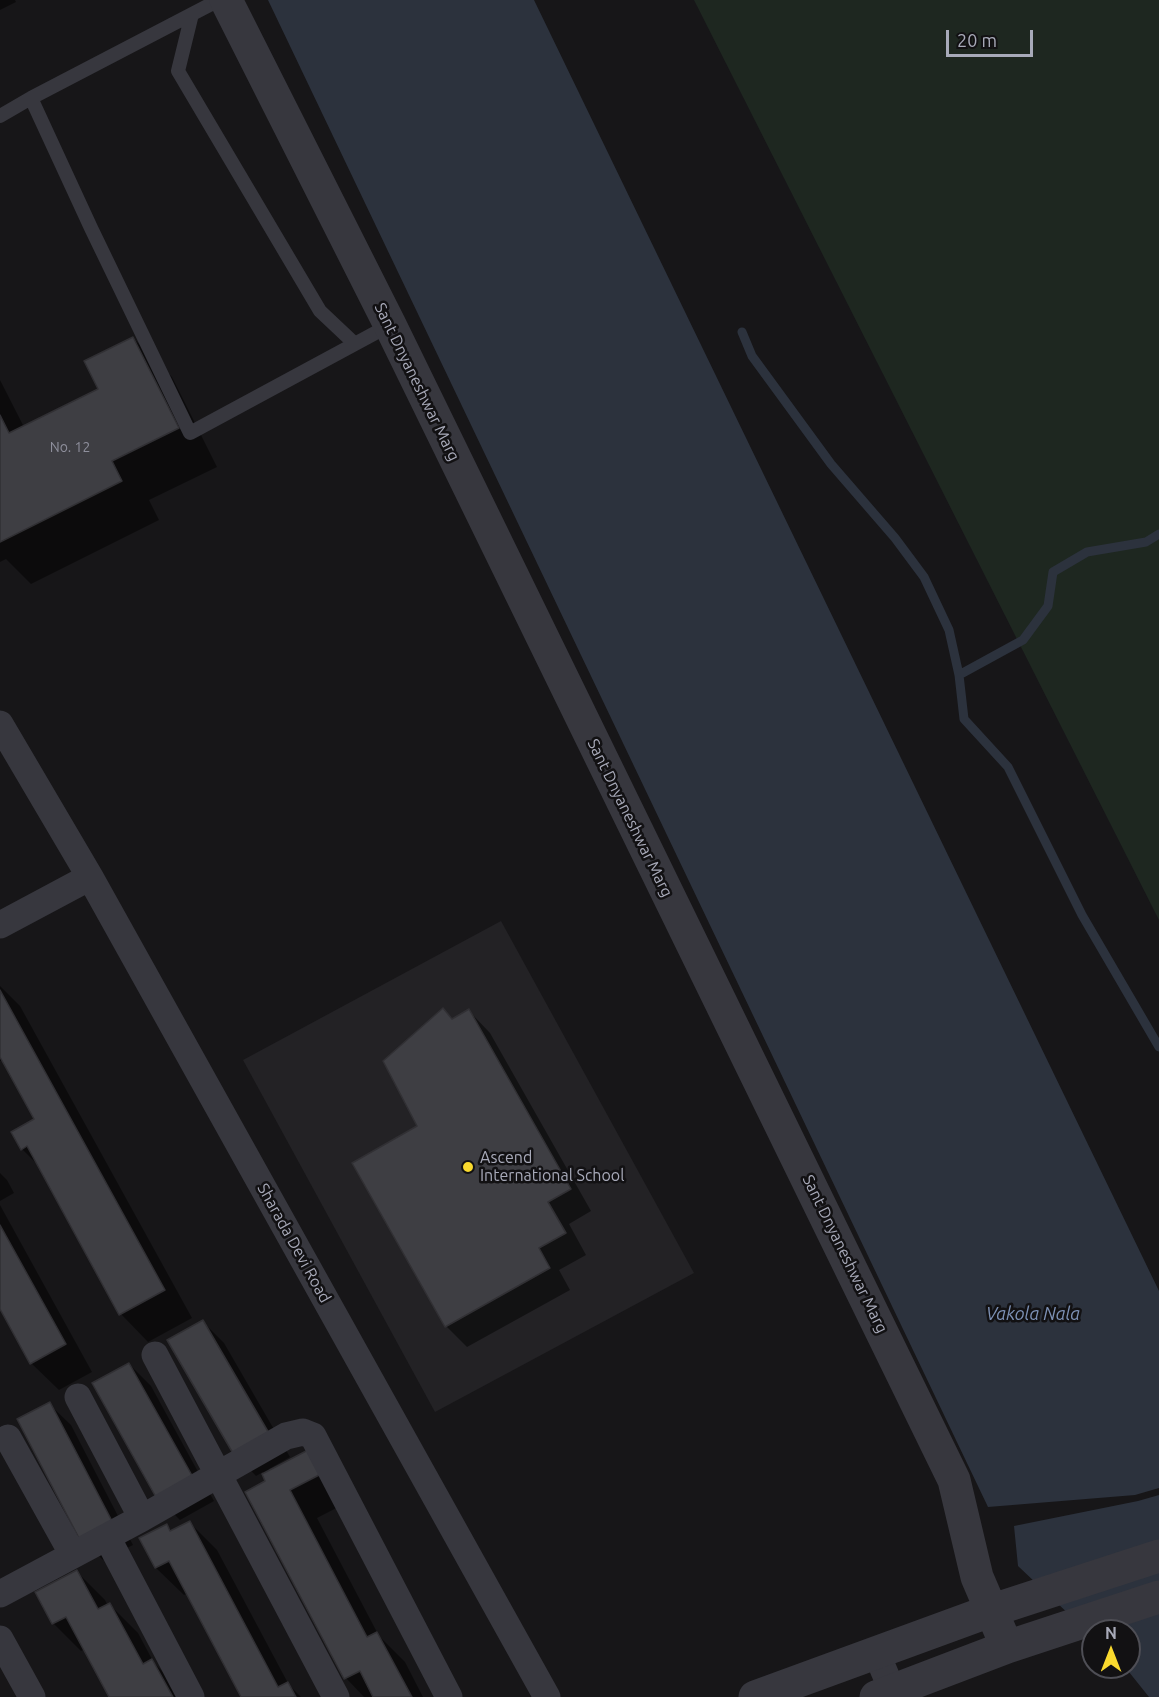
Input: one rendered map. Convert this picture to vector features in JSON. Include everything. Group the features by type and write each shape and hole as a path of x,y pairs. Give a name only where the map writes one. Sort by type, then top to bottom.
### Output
{"street":[{"name":"Sant Dnyaneshwar Marg","path":"226,0 390,325 954,1480 977,1577 1007,1647"},
{"name":"Sharada Devi Road","path":"0,724 90,877 547,1697"},
{"path":"0,925 90,877"},
{"path":"155,1355 217,1476 336,1697"},
{"path":"78,1397 142,1518"},
{"path":"0,1594 142,1518 286,1436 303,1432 313,1436 449,1697"},
{"path":"8,1438 73,1555"},
{"path":"106,1537 191,1697"},
{"path":"755,1697 990,1611 1159,1556"},
{"path":"876,1653 888,1695 1007,1647 1159,1597"},
{"path":"0,1639 32,1697"}],"lane":[{"path":"0,116 219,0"},
{"path":"192,14 178,71 320,311 355,344"},
{"path":"31,98 190,433 390,325"}],"shaded area":[{"path":"694,0 1159,0 1159,920"},
{"name":"Ascend International School","path":"501,921 694,1273 435,1412 243,1060"}],"water":[{"name":"Vakola Nala","path":"268,0 534,0 1159,1291 1159,1488 1135,1495 988,1507"},
{"path":"1159,1495 1159,1697 1149,1697 1135,1679 1141,1679 1141,1619 1081,1619 1081,1626 1018,1566 1014,1526"}],"building":[{"path":"133,337 179,428 112,461 122,481 0,542 0,415 9,433 98,389 84,361"},
{"path":"0,990 165,1290 119,1315 27,1146 21,1150 11,1132 34,1119 0,1057"},
{"path":"443,1008 452,1019 469,1009 571,1189 548,1202 566,1233 539,1248 550,1268 445,1327 352,1163 417,1126 383,1061"},
{"path":"0,1225 66,1344 30,1364 0,1309"},
{"path":"203,1320 270,1435 234,1455 167,1340"},
{"path":"129,1363 194,1479 157,1499 92,1383"},
{"path":"50,1402 113,1523 80,1540 17,1419"},
{"path":"310,1449 323,1473 290,1490 367,1637 377,1632 412,1697 373,1697 360,1671 344,1679 245,1492 265,1481 262,1474"},
{"path":"190,1521 278,1687 288,1682 296,1697 241,1697 169,1561 155,1568 139,1538 167,1524 170,1531"},
{"path":"77,1570 98,1609 110,1603 143,1664 152,1659 173,1697 109,1697 66,1617 52,1624 35,1592"}],"waterway":[{"path":"742,332 752,356 831,464 895,538 924,577 949,630 959,675"},
{"path":"1159,534 1146,542 1087,552 1053,572 1048,606 1023,640 959,675 964,719 1008,767 1082,915 1159,1047"}],"place":[{"name":"Ascend International School","path":"468,1167"}]}
